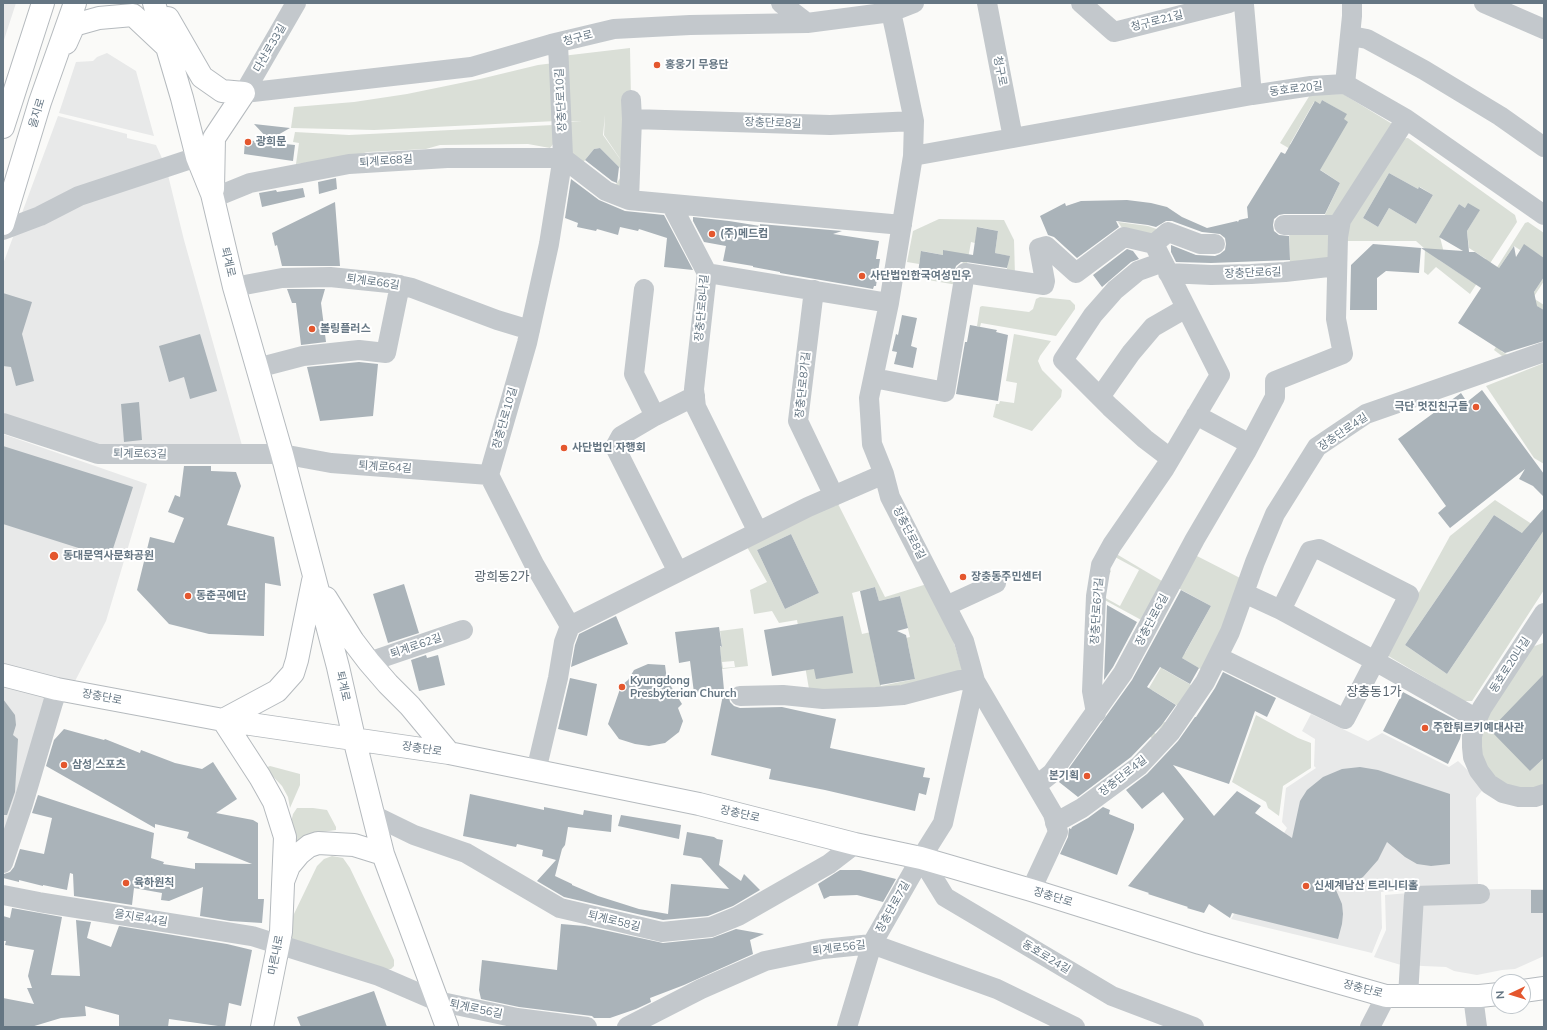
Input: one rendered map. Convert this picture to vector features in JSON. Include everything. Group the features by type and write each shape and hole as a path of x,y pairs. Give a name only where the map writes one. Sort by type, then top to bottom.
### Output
{"main road":[{"path":"3,126 43,3"},
{"name":"을지로","path":"3,224 7,194 75,3"},
{"name":"퇴계로","path":"154,3 197,157 213,196 234,287 282,454 338,667 383,854 447,1027"},
{"path":"160,3 202,78 222,91 244,93 214,138 213,196"},
{"path":"40,102 74,25 99,18 133,15 167,47"},
{"path":"314,578 353,641 369,662 410,706 449,753"},
{"path":"223,720 277,691 293,673 314,578"},
{"name":"장충단로","path":"6,675 57,689 223,720 449,753 698,804 855,844 921,858 1031,890 1200,943 1386,996 1491,995"},
{"name":"마른내로","path":"223,720 260,777 274,802 285,838 280,932 262,1027"},
{"path":"283,882 289,866 299,854 309,846 318,843 354,845 383,854"},
{"path":"1531,990 1544,988"}],"street":[{"name":"다산로33길","path":"244,93 296,3"},
{"path":"781,3 806,23"},
{"name":"청구로","path":"244,93 471,67 614,29 690,25 806,23 914,3"},
{"name":"청구로","path":"987,3 1013,138"},
{"name":"청구로21길","path":"1091,6 1114,32 1229,3"},
{"path":"1242,3 1244,5 1252,95"},
{"path":"1352,3 1351,36 1345,84 1406,119 1544,215"},
{"path":"1484,3 1544,29"},
{"name":"장충단로8길","path":"889,8 914,121 913,156 889,303 869,398 872,444 884,474 890,496 964,641 975,681 1053,814 1058,832 1031,890"},
{"path":"1351,36 1367,39 1424,70 1500,116 1544,147"},
{"name":"장충단로10길","path":"489,475 530,330 549,244 563,158 558,44"},
{"name":"동호로20길","path":"913,156 1252,95 1311,86 1345,84"},
{"name":"장충단로8길","path":"629,200 632,110 830,125 914,121"},
{"name":"장충단로6길","path":"1037,785 1052,774 1123,673 1195,539 1250,444 1275,397 1275,381 1343,354 1336,319 1338,237 1341,220 1406,119"},
{"path":"3,230 40,216 78,196 197,157"},
{"name":"퇴계로68길","path":"213,196 250,182 349,164 447,158 563,158"},
{"path":"563,158 606,191 629,200 902,225"},
{"name":"장충단로8나길","path":"671,204 707,273 694,389 696,407 758,532"},
{"path":"1284,225 1340,225"},
{"path":"874,378 945,392 965,273 1044,285 1045,281 1039,248 1046,246 1076,273 1124,236 1154,244 1168,232 1200,244 1216,244"},
{"name":"장충단로6가길","path":"1096,712 1092,691 1096,596 1101,565 1112,545 1170,458 1220,375 1154,244"},
{"name":"장충단로6길","path":"1166,268 1211,275 1285,272 1337,266"},
{"path":"1166,268 1138,271 1115,290 1093,316 1063,360 1100,397 1145,438 1170,458"},
{"path":"707,273 889,303"},
{"name":"퇴계로66길","path":"234,287 282,278 330,277 389,282 412,288 497,320 530,330"},
{"path":"257,368 303,356 359,350 386,353 400,285"},
{"path":"644,289 634,374 655,416"},
{"name":"장충단로8가길","path":"814,290 798,421 834,496"},
{"path":"1100,397 1131,353 1153,327 1186,308"},
{"name":"장충단로4길","path":"1055,823 1082,808 1139,766 1170,733 1205,682 1218,657 1230,632 1275,514 1317,447 1366,414 1544,352"},
{"path":"678,572 616,447 621,436 655,416 695,396"},
{"path":"1196,415 1250,444"},
{"name":"퇴계로63길","path":"3,423 98,454 282,454"},
{"name":"퇴계로64길","path":"282,454 331,463 489,475"},
{"path":"536,771 558,678 564,642 570,626 758,532 884,474"},
{"path":"489,475 534,564 570,626"},
{"path":"1218,657 1345,719 1409,595 1319,549 1310,551 1281,610"},
{"path":"946,606 996,583"},
{"path":"1244,593 1281,610 1477,719"},
{"name":"동호로20나길","path":"1541,624 1492,693 1477,719 1472,736 1473,757 1479,771 1489,784 1503,793 1519,797 1535,797 1544,794"},
{"name":"퇴계로62길","path":"369,662 463,630"},
{"path":"740,696 783,695 823,699 876,697 904,695 960,680 975,681"},
{"name":"장충단로8길","path":"921,858 943,823 975,681"},
{"path":"3,862 24,804 57,689"},
{"name":"퇴계로58길","path":"373,815 414,835 466,853 560,908 662,932 711,927 738,916 829,864 855,844"},
{"name":"장충단로7길","path":"847,1027 872,944 921,858"},
{"name":"동호로24길","path":"921,858 946,897 1112,996 1194,1027"},
{"path":"1408,996 1414,896 1480,894"},
{"name":"을지로44길","path":"3,895 252,936 278,944"},
{"path":"278,944 379,976 438,1001"},
{"name":"퇴계로56길","path":"626,1027 701,989 765,961 823,949 872,944 997,989 1075,1027"},
{"path":"1370,1027 1386,996"},
{"path":"1473,996 1476,1027"},
{"name":"퇴계로56길","path":"438,1001 517,1018 587,1027"}],"shaded area":[{"path":"3,3 16,3 3,43"},
{"path":"630,48 631,100 628,195 613,189 624,172 600,148 594,149 581,165 566,156 564,122 582,122 564,121 562,56","holes":["605,115 604,135 625,166 603,135"]},
{"path":"107,53 136,71 154,136 59,113 76,62 93,61 97,57"},
{"path":"554,63 556,121 374,130 291,128 294,107 354,102 407,94 538,65"},
{"path":"1343,94 1394,125 1339,219 1323,219 1340,183 1316,167 1317,165 1280,143 1310,95","holes":["1322,100 1346,114 1323,164 1290,144 1314,102 1320,104"]},
{"path":"58,116 127,134 127,138 156,145 166,167 184,240 243,449 98,449 3,418 3,264"},
{"path":"553,125 554,143 550,148 528,144 440,145 426,149 368,152 340,159 296,164 299,143 293,142 295,132 349,135"},
{"path":"1408,138 1515,215 1517,222 1470,294 1436,267 1428,275 1424,272 1425,249 1416,241 1344,241 1343,231 1399,139","holes":["1389,173 1418,189 1420,187 1433,195 1416,224 1389,208 1378,227 1363,218","1459,204 1465,208 1479,211 1467,231 1469,248 1486,259 1471,281 1439,260 1444,253 1440,237"]},
{"path":"939,219 1004,220 1014,240 1015,276 1006,275 1009,256 995,253 998,231 978,227 975,243 971,242 963,286 905,276 906,270 959,280 963,261 944,250 943,255 922,251 919,264 907,262 913,231"},
{"path":"1118,222 1148,226 1165,232 1155,240 1126,234"},
{"path":"1528,222 1544,233 1544,258 1524,245 1520,250 1514,246 1499,268 1534,292 1544,277 1544,281 1533,298 1544,305 1544,310 1529,302 1501,351 1513,358 1510,362 1494,350 1528,295 1494,272 1525,223"},
{"path":"1336,227 1334,262 1290,266 1289,228"},
{"path":"1040,297 1070,300 1075,305 1075,309 1056,336 981,323 980,327 977,326 980,307 982,306 1029,312 1033,309 1036,299"},
{"path":"1014,334 1051,341 1038,361 1042,370 1062,390 1061,397 1032,431 993,417 996,404 999,404 1000,401 1014,403 1017,383 1006,381"},
{"path":"1544,363 1544,464 1534,458 1486,386"},
{"path":"3,434 147,484 106,621 39,751 3,858"},
{"path":"834,496 885,597 927,584 950,630 963,672 867,693 809,689 797,620 779,623 772,611 754,614 750,590 767,582 743,540","holes":["791,534 819,593 785,609 757,550","875,587 879,601 900,596 910,637 875,645 871,632 862,634 852,593","908,645 915,679 881,686 873,652"]},
{"path":"1495,500 1544,532 1544,590 1472,701 1464,701 1385,654 1450,536","holes":["1494,515 1536,542 1447,674 1405,645"]},
{"path":"1113,552 1167,584 1145,622 1099,597","holes":["1115,557 1139,570 1120,606 1102,596 1103,587 1111,571 1108,569"]},
{"path":"1195,555 1244,580 1225,637 1209,668 1169,730 1156,741 1129,722 1173,647 1185,653 1211,606 1178,588","holes":["1172,652 1202,670 1193,686 1163,669","1152,690 1178,706 1168,723 1164,722 1156,734 1140,724 1147,712 1140,708"]},
{"path":"743,628 748,666 722,669 720,631","holes":["734,661 735,667 723,668 722,662"]},
{"path":"1543,643 1544,675 1530,771 1544,758 1544,794 1519,797 1473,757 1472,736 1529,648"},
{"path":"1311,714 1368,741 1382,733 1449,767 1458,761 1485,787 1476,798 1478,885 1381,892 1382,928 1372,953 1231,919 1287,828 1282,822 1286,788 1316,768 1314,766 1315,739 1302,731"},
{"path":"1256,715 1298,738 1311,743 1311,768 1283,786 1279,816 1268,808 1266,802 1232,782"},
{"path":"270,766 300,774 300,785 290,808 288,797 282,786 265,768"},
{"path":"297,808 327,810 336,827 336,830 309,834 300,839 293,850 291,822 293,814"},
{"path":"332,856 343,858 350,868 394,960 394,966 391,969 386,969 293,942 290,934 293,916 317,866 324,859"},
{"path":"1544,889 1544,956 1515,969 1477,975 1454,971 1446,967 1401,965 1374,957 1386,930 1385,895 1443,890"}],"building":[{"path":"1322,100 1347,114 1344,119 1348,122 1320,170 1340,183 1325,214 1284,214 1279,215 1274,219 1274,231 1279,235 1289,236 1290,260 1211,263 1176,262 1171,252 1171,245 1196,255 1215,256 1225,250 1226,244 1225,238 1220,234 1202,232 1172,221 1166,221 1156,227 1116,221 1119,227 1077,258 1054,237 1048,235 1040,216 1065,203 1066,206 1081,201 1127,200 1151,203 1167,207 1182,217 1207,228 1238,222 1239,220 1248,218 1247,207 1281,152 1285,154 1315,101 1320,104"},
{"path":"254,124 290,128 269,140"},
{"name":"광희문","path":"245,140 295,145 293,161 244,154"},
{"path":"600,148 619,167 617,183 612,181 585,160 594,149"},
{"path":"1389,173 1418,189 1419,187 1433,195 1416,224 1389,208 1378,227 1363,218"},
{"path":"336,178 337,189 319,194 318,182"},
{"path":"571,179 599,200 625,211 664,215 693,270 664,267 667,238 639,229 638,231 620,227 618,235 597,229 596,231 577,227 578,223 565,218"},
{"path":"303,188 305,197 262,207 259,193"},
{"path":"335,202 340,266 282,266 277,245 275,246 272,233"},
{"path":"1468,203 1480,210 1467,231 1469,252 1475,252 1499,268 1514,246 1516,257 1524,244 1544,258 1544,277 1534,292 1537,306 1544,310 1544,341 1505,353 1458,323 1481,288 1421,248 1463,251 1439,237 1459,204 1465,208"},
{"path":"693,217 760,226 760,224 842,231 833,234 879,241 876,259 880,259 876,286 874,286 873,289 780,273 753,266 723,261 726,246 704,242 693,221"},
{"path":"977,227 998,231 995,253 1010,256 1007,268 961,262 956,266 952,279 918,273 921,251 943,255 943,250 973,255"},
{"path":"1373,244 1421,248 1419,273 1386,271 1377,278 1377,310 1350,310 1351,265"},
{"path":"1127,249 1133,251 1139,259 1131,262 1102,287 1093,275"},
{"path":"287,289 325,289 321,303 326,342 301,345 296,303 292,303"},
{"path":"3,293 32,302 22,334 34,381 16,386 11,367 3,366"},
{"path":"902,315 917,318 911,346 917,348 913,368 894,364 897,352 892,351 896,334 898,335"},
{"path":"970,325 997,330 996,332 1008,335 998,401 956,394 965,342 967,342"},
{"path":"200,334 217,391 190,399 184,377 169,382 159,346"},
{"path":"359,362 378,364 373,416 320,421 307,367"},
{"path":"1482,390 1544,474 1544,497 1533,486 1519,479 1525,469 1450,528 1438,513 1446,506 1398,439 1461,393 1467,402"},
{"path":"139,402 142,440 124,442 121,404"},
{"path":"3,446 133,487 110,558 3,524"},
{"path":"184,466 211,466 211,471 236,472 241,486 227,525 274,537 281,586 265,583 264,636 209,634 169,624 137,590 150,537 174,543 184,518 168,512 175,495 180,497"},
{"path":"1544,508 1544,530 1447,674 1405,645 1494,515 1522,533"},
{"path":"791,534 819,593 785,609 757,550"},
{"path":"404,584 419,633 388,643 373,594"},
{"path":"875,587 879,601 900,596 908,628 897,631 906,635 915,679 880,685 860,591"},
{"path":"1181,590 1211,606 1182,658 1199,668 1190,684 1160,667 1147,687 1176,705 1161,726 1131,757 1078,797 1059,782 1132,680"},
{"path":"1107,605 1137,622 1113,667 1104,680"},
{"path":"616,616 628,644 571,667 575,645 579,634"},
{"path":"843,616 853,673 816,679 814,669 772,676 764,630"},
{"path":"719,627 722,647 720,646 724,690 694,693 690,661 679,663 675,632"},
{"path":"426,655 427,658 438,655 445,685 419,691 411,660"},
{"path":"648,664 665,665 667,680 682,704 678,708 683,721 679,732 665,743 649,746 635,744 619,739 608,724 621,686 628,680 634,670"},
{"path":"1223,672 1276,698 1267,717 1255,711 1229,784 1173,765 1214,816 1237,791 1261,806 1255,813 1292,838 1300,801 1307,790 1323,777 1342,769 1360,767 1378,770 1450,794 1450,864 1431,866 1417,864 1405,857 1387,842 1378,860 1363,877 1336,890 1342,904 1343,914 1338,939 1232,913 1230,918 1209,904 1204,913 1128,886 1184,819 1163,792 1142,809 1126,790 1147,774 1178,741 1215,688"},
{"path":"1544,674 1544,758 1530,771 1490,730"},
{"path":"570,678 597,684 587,736 558,729"},
{"path":"724,690 729,693 730,702 734,706 740,708 782,707 836,719 830,748 925,768 923,777 930,778 926,795 919,793 915,811 825,790 769,779 771,769 711,755"},
{"name":"주한튀르키예대사관","path":"1403,692 1463,724 1460,739 1448,764 1383,731"},
{"path":"3,699 15,715 16,725 13,735 18,739 15,792 7,815 3,815"},
{"path":"64,729 104,740 105,739 140,753 141,750 175,763 202,769 213,762 237,799 216,813 253,820 258,823 258,899 264,899 262,923 230,921 200,916 203,887 169,901 161,900 162,893 134,888 132,905 74,896 73,874 70,873 67,890 3,878 4,874 10,872 14,867 20,849 44,854 52,818 32,813 38,795 154,833 151,858 164,862 163,864 195,869 195,863 252,864 187,838 189,832 155,824 155,828 46,766 54,740"},
{"path":"470,794 544,810 544,807 583,815 584,810 612,815 611,832 568,827 565,845 562,849 555,876 598,896 639,909 668,914 671,884 729,889 701,858 683,855 687,832 723,840 719,865 741,881 744,874 760,890 733,906 708,916 663,920 564,897 537,881 556,860 542,856 543,850 517,844 516,847 463,836"},
{"path":"1103,807 1110,810 1109,814 1134,824 1134,829 1117,875 1060,854 1068,837 1069,828 1071,829"},
{"path":"621,815 681,825 679,839 618,826"},
{"path":"840,870 860,870 896,879 883,902 857,895 830,896 824,899 818,884"},
{"path":"1531,890 1544,890 1544,913 1531,913"},
{"path":"12,908 62,917 51,975 80,976 76,920 91,922 87,938 111,947 119,926 227,944 252,950 241,1006 229,1003 225,1027 169,1019 168,1027 119,1027 119,1015 85,1006 86,1016 61,1018 31,1027 3,1027 3,998 34,1004 27,988 32,988 28,976 34,950 5,945 6,941 3,941 3,916 10,918"},
{"path":"561,924 585,926 663,943 712,938 736,929 764,934 750,940 753,954 684,985 650,998 651,1002 636,1009 610,1018 594,1018 592,1016 519,1007 481,999 479,990 482,960 557,970"},
{"path":"374,991 387,1027 301,1027 297,1017"}],"place":[{"name":"홍웅기 무용단","path":"657,65"},
{"name":"광희문","path":"248,142"},
{"name":"(주)메드컴","path":"712,234"},
{"name":"사단법인한국여성민우","path":"862,276"},
{"name":"볼링플러스","path":"312,329"},
{"name":"극단 멋진친구들","path":"1476,407"},
{"name":"사단법인 자행회","path":"564,448"},
{"name":"동대문역사문화공원","path":"54,556"},
{"name":"장충동주민센터","path":"963,577"},
{"name":"동춘곡예단","path":"188,596"},
{"name":"Kyungdong Presbyterian Church","path":"622,687"},
{"name":"주한튀르키예대사관","path":"1425,728"},
{"name":"삼성 스포츠","path":"64,765"},
{"name":"본기획","path":"1087,776"},
{"name":"육하원칙","path":"126,883"},
{"name":"신세계남산 트리니티홀","path":"1306,886"}],"district":[{"name":"광희동2가","path":"502,577"},
{"name":"장충동1가","path":"1374,692"}]}
